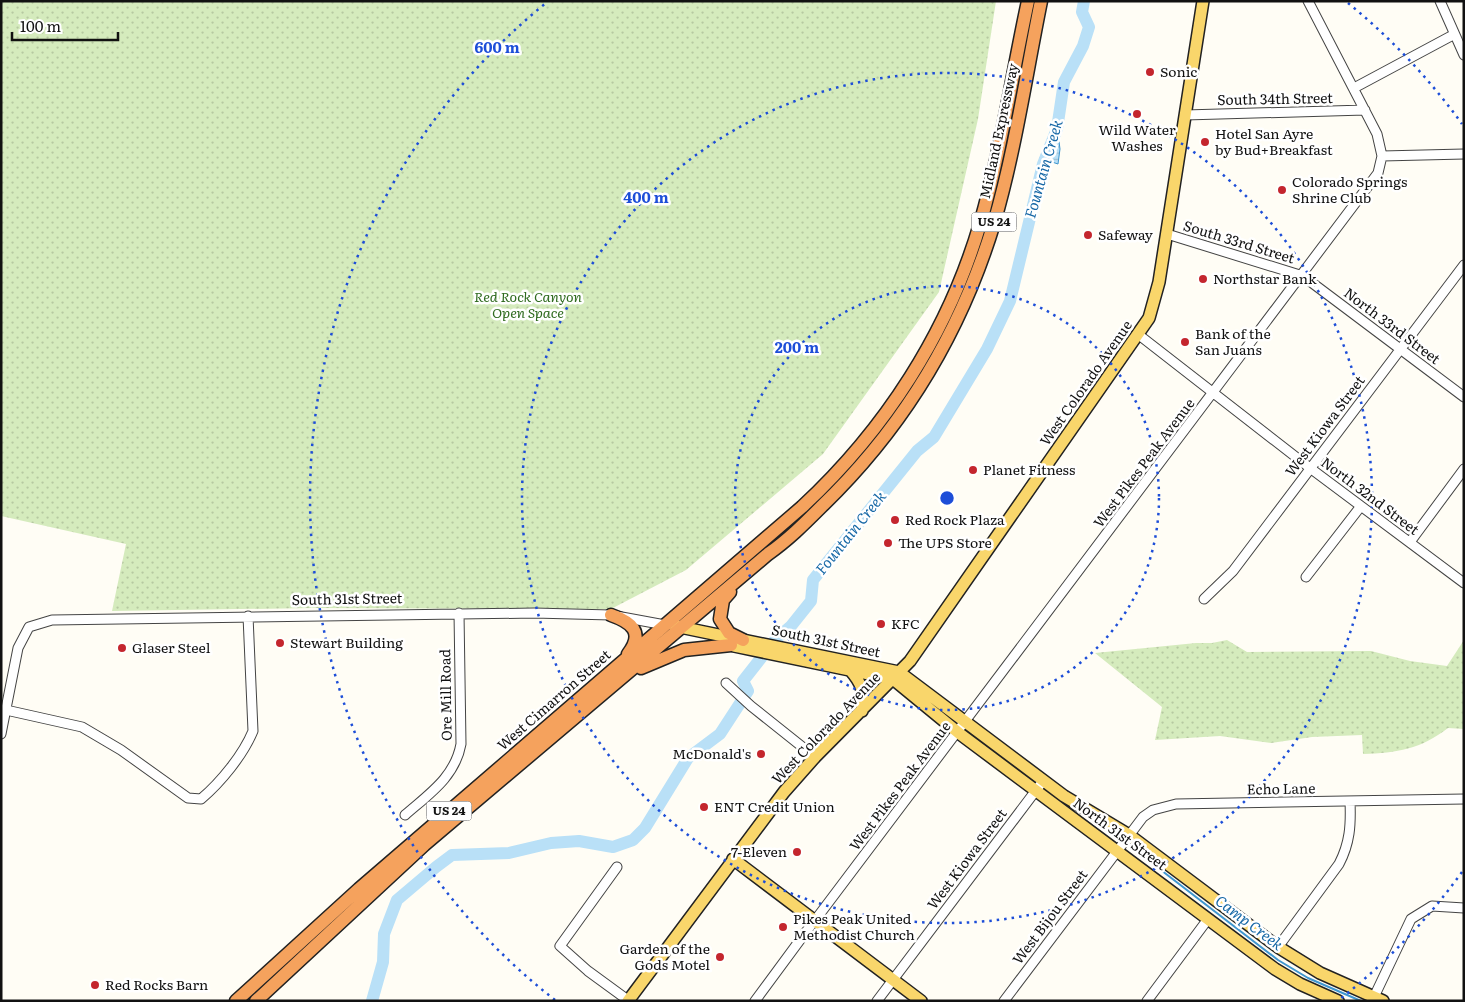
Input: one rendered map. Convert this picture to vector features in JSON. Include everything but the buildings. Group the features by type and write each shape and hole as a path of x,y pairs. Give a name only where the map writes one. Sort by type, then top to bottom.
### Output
{"highway":[{"name":"Midland Expressway","path":"884,415 909,381 933,339 968,261 992,180 1028,1"},
{"name":"Midland Expressway","path":"896,423 949,338 984,252 1006,172 1041,1"},
{"name":"West Cimarron Street","path":"256,1001 424,845 619,680 820,490 853,455 884,415"},
{"name":"West Cimarron Street","path":"236,1001 367,882 622,661 674,628 792,537 837,492 896,423"},
{"path":"751,644 728,634 720,619 723,600 768,554"},
{"path":"611,615 626,620 634,628 634,644 622,661"},
{"path":"619,680 676,653 693,649 731,645"}],"main road":[{"name":"West Colorado Avenue","path":"629,1000 784,792 815,757 910,661 1139,335 1149,318 1157,295 1203,1"},
{"name":"South 31st Street","path":"674,628 896,676 965,722"},
{"name":"South 31st Street","path":"674,628 731,645 751,644"},
{"name":"South 31st Street","path":"784,652 850,670 896,676"},
{"path":"850,670 860,682 863,692 862,711"},
{"name":"North 31st Street","path":"896,676 958,732 1208,919 1286,976 1338,1001"},
{"name":"North 31st Street","path":"965,722 1043,781 1129,835 1278,947 1320,973 1378,999"},
{"path":"733,859 922,1001"}],"street":[{"path":"1308,1 1365,110 1380,142 1382,156 1464,154"},
{"path":"1440,1 1464,55"},
{"path":"1354,88 1458,38"},
{"name":"South 34th Street","path":"1185,115 1365,110"},
{"name":"West Pikes Peak Avenue","path":"755,1001 813,918 958,732 1375,179 1381,168 1382,156"},
{"name":"South 33rd Street","path":"1167,234 1303,276"},
{"name":"West Kiowa Street","path":"1204,599 1233,571 1464,265"},
{"name":"North 33rd Street","path":"1303,276 1464,397"},
{"name":"North 32nd Street","path":"1139,335 1310,468 1464,583"},
{"path":"1410,542 1464,469"},
{"path":"1306,577 1361,506"},
{"name":"South 31st Street","path":"6,710 18,648 29,627 52,620 459,613 611,615 674,628"},
{"name":"Ore Mill Road","path":"405,815 450,774 459,754 461,744 459,613"},
{"path":"1,734 6,710 82,727 121,750 188,798 201,799 213,789 249,741 253,731 248,616"},
{"path":"730,687 750,706 815,757"},
{"name":"West Kiowa Street","path":"876,1001 1043,781"},
{"name":"Echo Lane","path":"1117,850 1143,817 1165,805 1464,800"},
{"path":"1278,947 1346,852 1350,838 1350,801"},
{"name":"West Bijou Street","path":"1004,1001 1117,850"},
{"path":"617,867 560,946 588,971 629,1000"},
{"path":"1378,999 1410,919 1432,906 1464,908"},
{"path":"1147,1001 1208,919"}],"green space":[{"name":"Red Rock Canyon Open Space","path":"1,1 996,1 978,119 939,292 823,454 686,570 611,609 313,608 112,611 126,544 1,516"},
{"path":"1227,640 1247,652 1371,651 1410,661 1447,666 1464,640 1464,729 1448,728 1428,741 1398,751 1363,754 1362,735 1312,737 1271,743 1220,736 1155,740 1162,707 1095,653 1212,643"}],"water":[{"path":"1053,132 1058,134 1060,149 1058,164 1040,158"}],"waterway":[{"name":"Fountain Creek","path":"372,1001 383,962 384,934 397,900 452,855 509,853 551,843 579,841 613,847 633,840 645,828 688,758 720,734 748,691 743,681 776,639 791,626 811,601 813,580 917,451 934,437 987,349 1010,301 1043,164 1057,129 1064,82 1083,46 1089,27 1082,12 1084,1"},
{"name":"Camp Creek","path":"1131,847 1278,960 1308,978 1361,1001"}],"place":[{"name":"Sonic","path":"1150,72"},
{"name":"Wild Water Washes","path":"1137,114"},
{"name":"Hotel San Ayre by Bud+Breakfast","path":"1205,142"},
{"name":"Colorado Springs Shrine Club","path":"1282,190"},
{"name":"Safeway","path":"1088,235"},
{"name":"Northstar Bank","path":"1203,279"},
{"name":"Bank of the San Juans","path":"1185,342"},
{"name":"Planet Fitness","path":"973,470"},
{"name":"Red Rock Plaza","path":"895,520"},
{"name":"The UPS Store","path":"888,543"},
{"name":"KFC","path":"881,624"},
{"name":"Stewart Building","path":"280,643"},
{"name":"Glaser Steel","path":"122,648"},
{"name":"McDonald's","path":"761,754"},
{"name":"ENT Credit Union","path":"704,807"},
{"name":"7-Eleven","path":"797,852"},
{"name":"Pikes Peak United Methodist Church","path":"783,927"},
{"name":"Garden of the Gods Motel","path":"720,957"},
{"name":"Red Rocks Barn","path":"95,985"}]}
